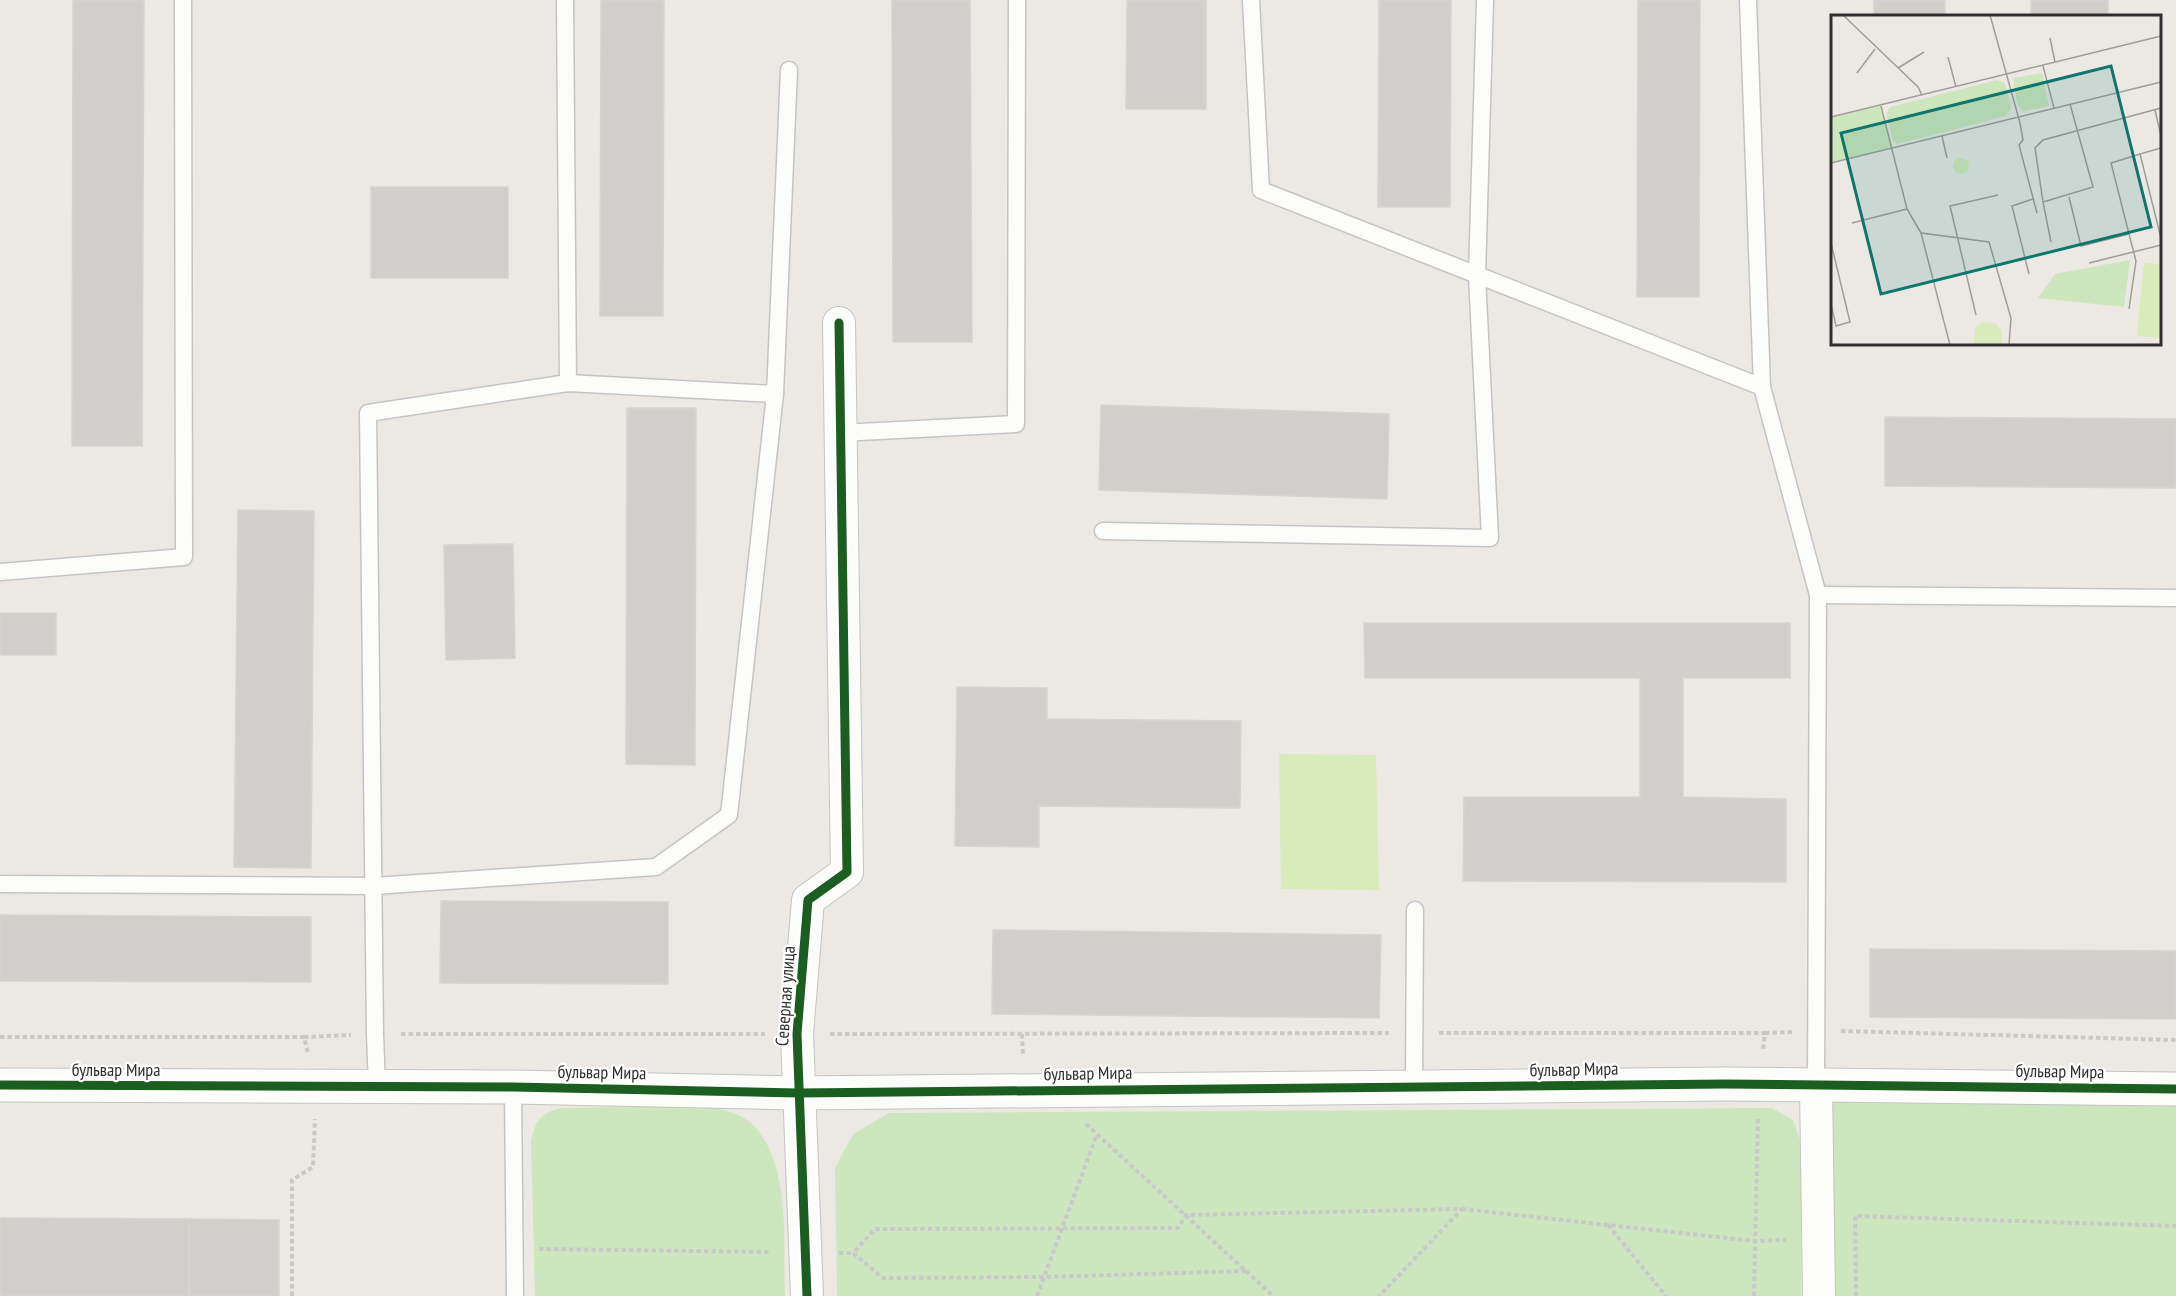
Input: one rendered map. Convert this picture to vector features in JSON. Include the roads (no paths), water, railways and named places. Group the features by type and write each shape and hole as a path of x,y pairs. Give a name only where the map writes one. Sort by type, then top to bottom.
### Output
{"street":[{"path":"839,323 840,433"},
{"name":"Северная улица","path":"807,1296 797,1034 808,900 847,872 840,433"},
{"path":"1816,1084 1819,1296"},
{"name":"бульвар Мира","path":"0,1085 513,1087 799,1093 1816,1084 2176,1089"}],"lane":[{"path":"0,572 184,557 183,0"},
{"path":"565,0 568,383"},
{"path":"840,433 1016,424 1017,0"},
{"path":"1251,0 1261,190 1762,387"},
{"path":"1103,531 1490,538 1477,276 1485,0"},
{"path":"1748,0 1762,387 1818,595 1816,1084"},
{"path":"0,884 374,886 656,867 729,815 775,394 789,70"},
{"path":"377,1087 368,412 568,383 775,394"},
{"path":"1818,595 2176,598"},
{"path":"1414,1087 1415,910"},
{"path":"513,1087 515,1296"}]}
